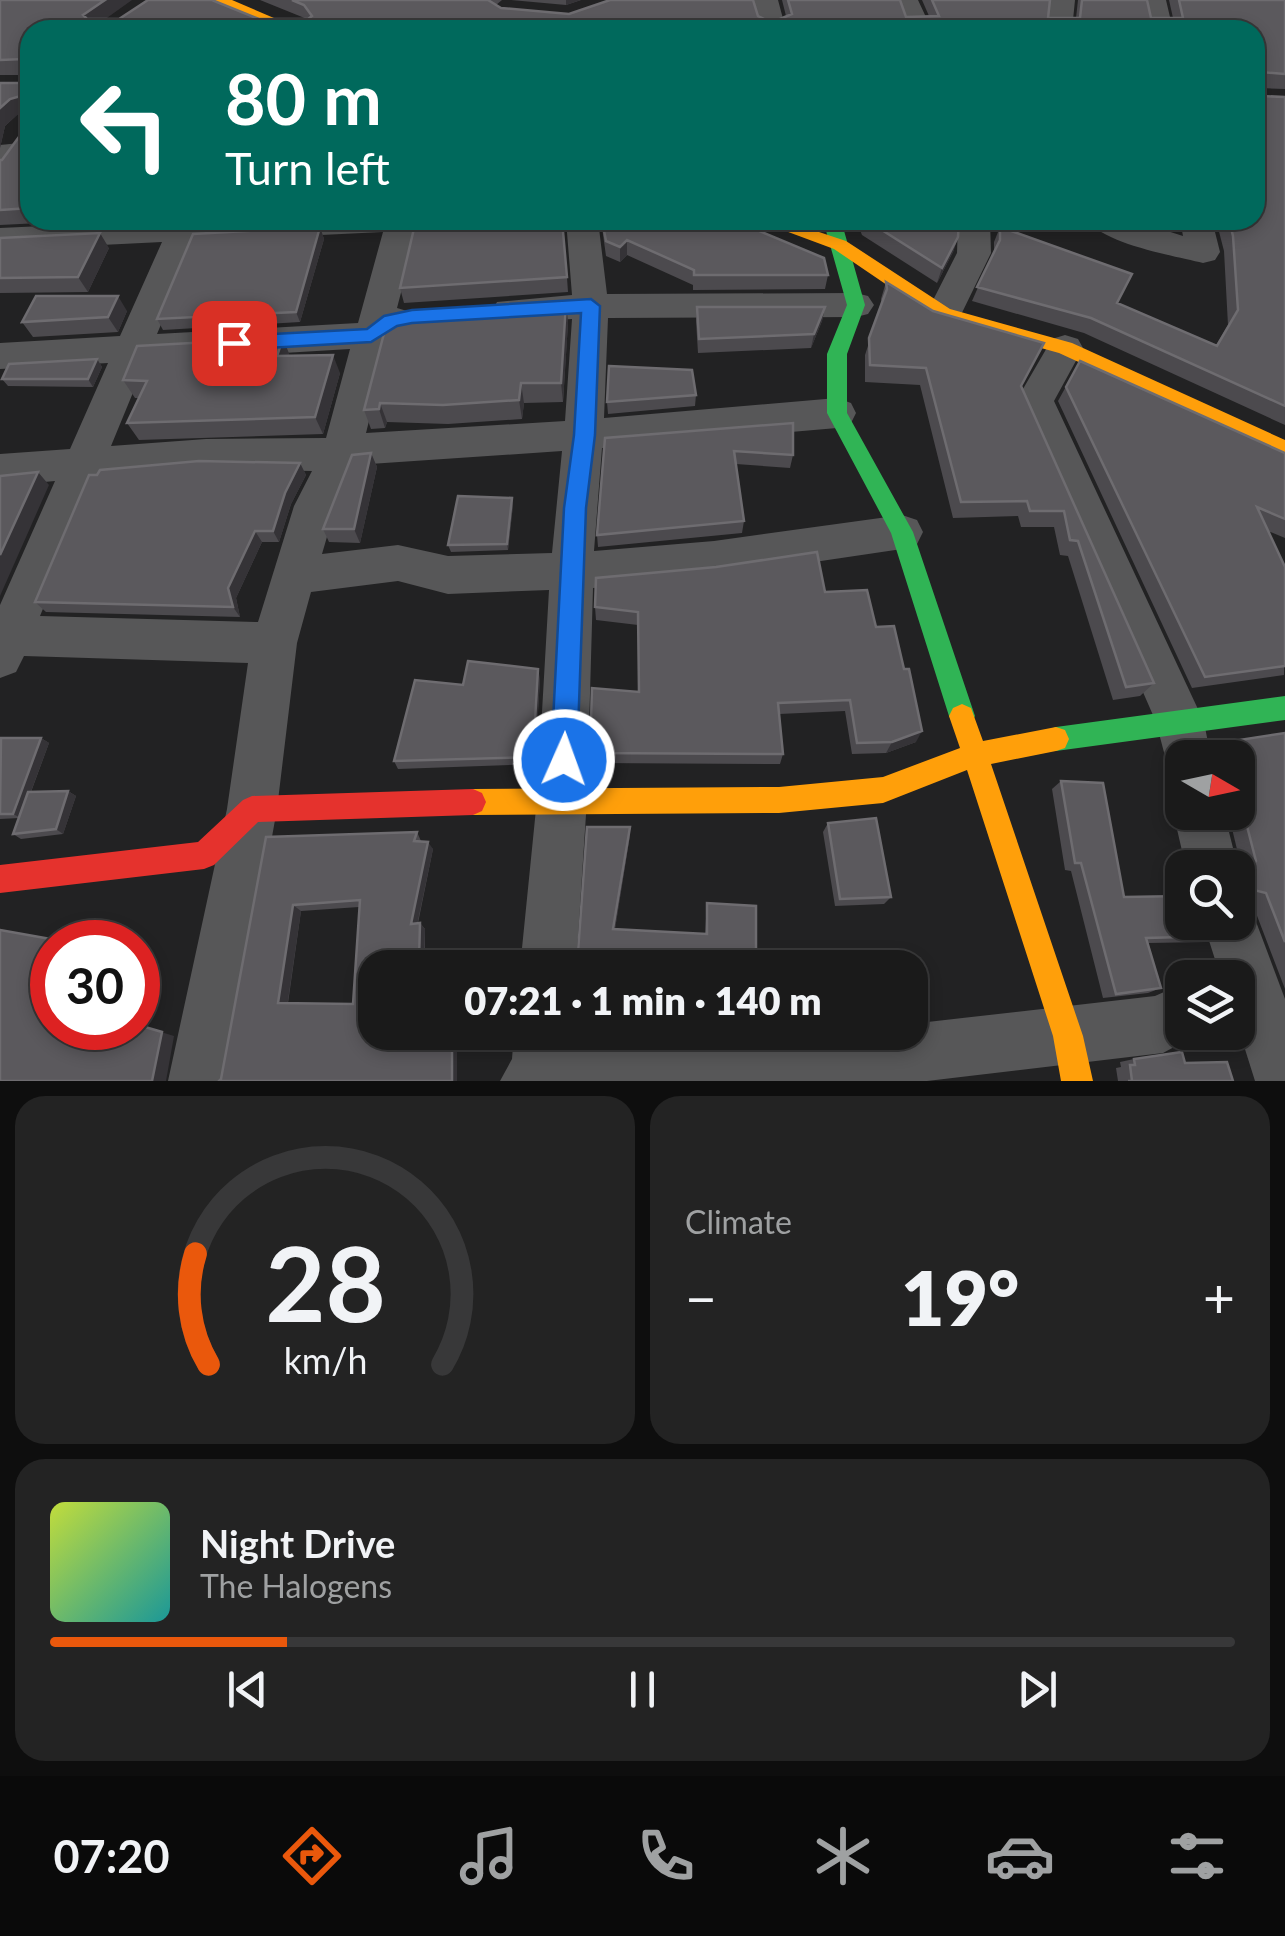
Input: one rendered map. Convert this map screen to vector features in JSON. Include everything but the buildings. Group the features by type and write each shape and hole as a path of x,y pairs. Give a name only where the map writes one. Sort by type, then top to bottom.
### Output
{"street":[{"path":"220,0 270,20"},
{"path":"0,239 139,230"},
{"path":"184,230 3,642 274,643"},
{"path":"198,1081 252,809 274,643 315,506 342,450 400,230"},
{"path":"549,950 591,306 583,230"},
{"path":"795,230 840,245 944,314 1065,348 1285,449"},
{"path":"835,230 856,306 838,354 838,413 902,532 1072,1058"},
{"path":"944,314 974,254 974,230"},
{"path":"1127,230 1203,252 1198,230"},
{"path":"472,313 591,306 856,306"},
{"path":"0,356 371,335 391,320 432,316"},
{"path":"1065,348 1035,402 1183,740 1285,708"},
{"path":"0,470 206,454 308,456 342,450 584,435 838,413"},
{"path":"294,576 398,563 448,575 572,570 714,559 902,532"},
{"path":"0,879 204,855 252,809 562,798 779,800 883,790 974,755 1165,741"},
{"path":"1255,979 1285,1081"},
{"path":"538,1068 939,1051 1072,1058 1165,1023"}],"traffic: fast":[{"path":"835,230 856,305 837,354 837,413 902,532 962,716"},
{"path":"1056,739 1285,708"}],"traffic: slow":[{"path":"220,0 270,20"},
{"path":"795,230 840,245 944,314 1065,348 1285,449"},
{"path":"962,716 1068,1036 1077,1081"},
{"path":"473,802 779,800 883,790 974,755 1056,739"}],"traffic: jam":[{"path":"0,879 204,855 252,809 473,802"}],"route":[{"path":"234,343 371,335 391,320 412,317 591,306 584,435 575,508 564,760"}]}
